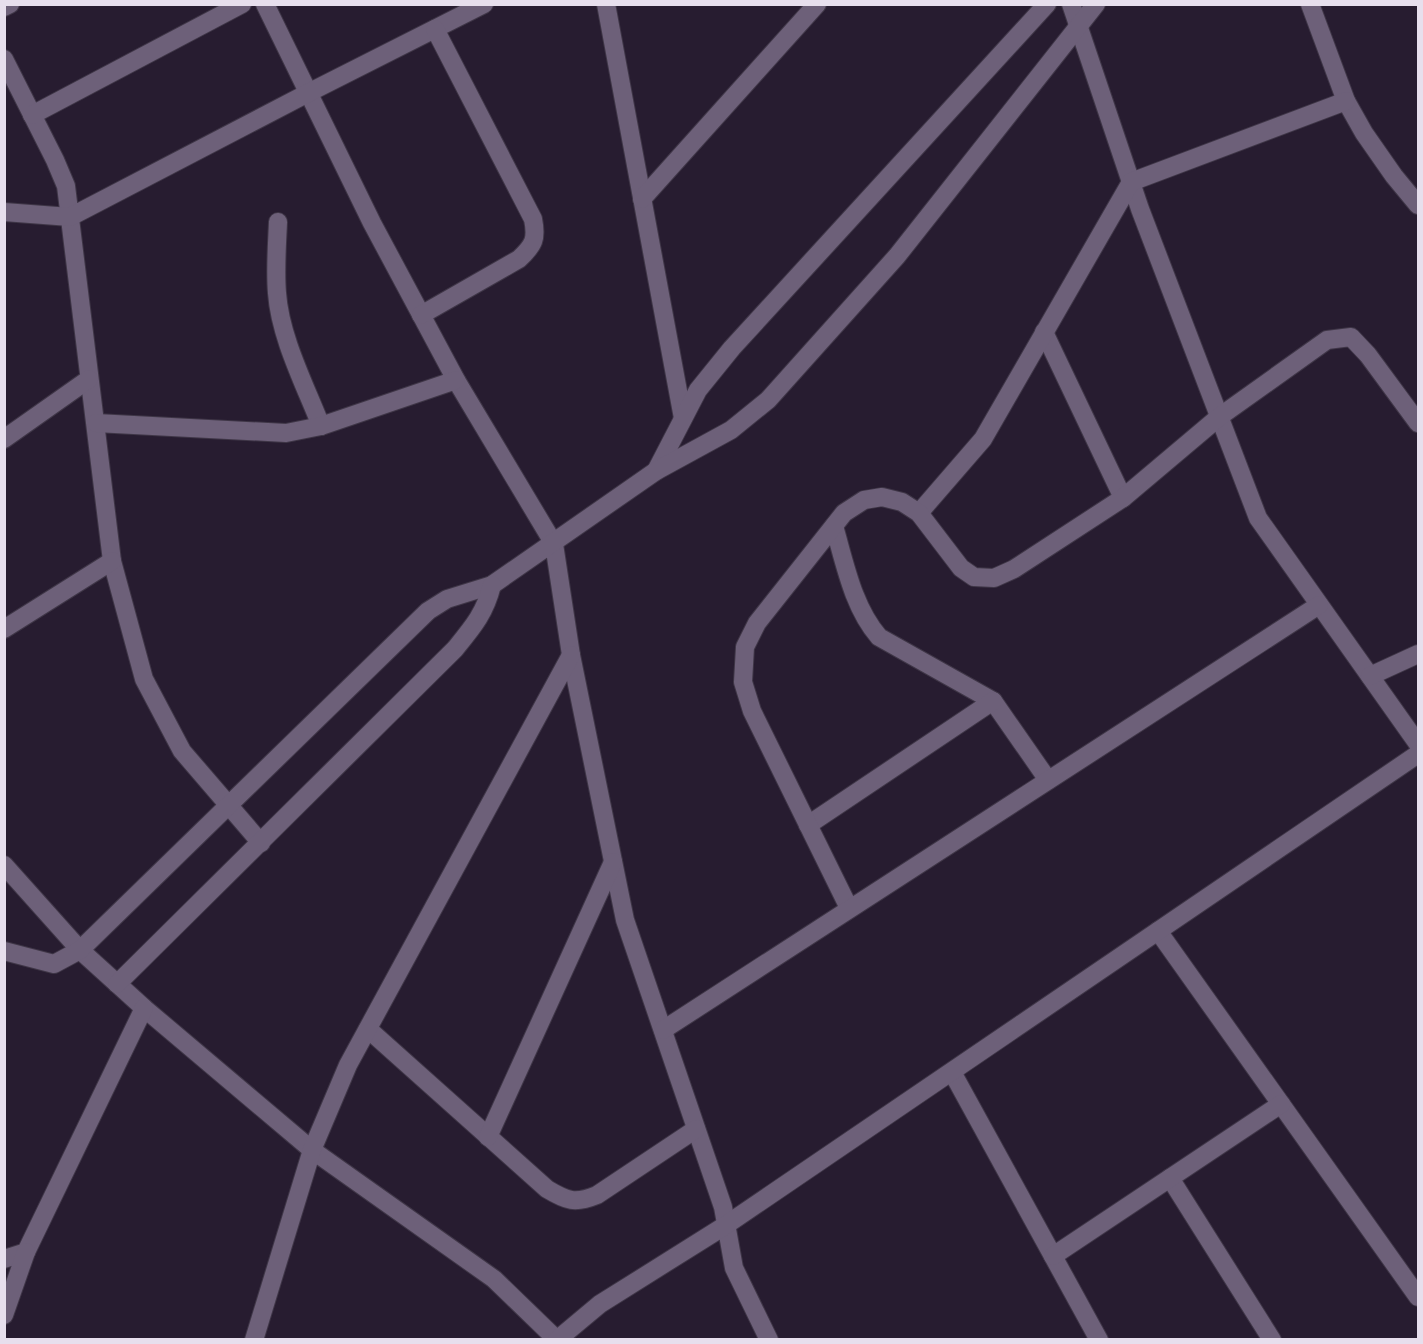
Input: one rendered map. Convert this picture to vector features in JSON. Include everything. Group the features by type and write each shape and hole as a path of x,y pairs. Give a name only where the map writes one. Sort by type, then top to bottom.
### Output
{"street":[{"path":"4,7 10,4"},
{"path":"32,115 242,4"},
{"path":"265,4 372,223 421,315 456,380 554,544 571,655 625,920 723,1207 734,1268 769,1340"},
{"path":"4,212 70,217 484,4"},
{"path":"606,4 683,418"},
{"path":"642,199 817,4"},
{"path":"656,471 698,390 732,348 1047,4"},
{"path":"1071,4 1131,182 1258,518 1419,744"},
{"path":"4,951 54,964 80,950 428,611 447,599 492,585 656,471 731,430 768,400 897,256 1096,4"},
{"path":"1310,4 1346,101 1388,168 1419,205"},
{"path":"421,315 519,259 530,249 536,234 533,219 435,29"},
{"path":"4,59 66,186 112,561 144,679 182,752 261,843"},
{"path":"919,513 983,439 1131,182 1346,101"},
{"path":"278,222 277,294 291,350 321,426"},
{"path":"1044,332 1123,498"},
{"path":"849,908 752,711 743,682 746,647 757,623 844,513 864,500 882,497 902,502 919,513 962,568 974,577 994,578 1014,569 1123,498 1219,417 1327,340 1351,337 1368,355 1419,423"},
{"path":"4,439 89,379"},
{"path":"96,423 286,433 321,426 456,380"},
{"path":"834,526 858,606 868,625 879,637 993,701 1048,780"},
{"path":"4,629 112,561"},
{"path":"117,984 455,649 471,630 486,605 492,585"},
{"path":"663,1030 1319,604"},
{"path":"1370,676 1419,654"},
{"path":"254,1340 312,1150 348,1065 571,655"},
{"path":"808,825 993,701"},
{"path":"4,865 80,950 144,1008 312,1150 494,1279 557,1340 600,1304 726,1225 1419,754"},
{"path":"488,1137 613,862"},
{"path":"1158,931 1419,1297"},
{"path":"4,1315 26,1252 144,1008"},
{"path":"368,1029 547,1189 563,1199 580,1201 597,1195 696,1129"},
{"path":"952,1072 1099,1340"},
{"path":"1053,1256 1281,1104"},
{"path":"1170,1178 1272,1340"},
{"path":"4,1259 26,1252"}]}
